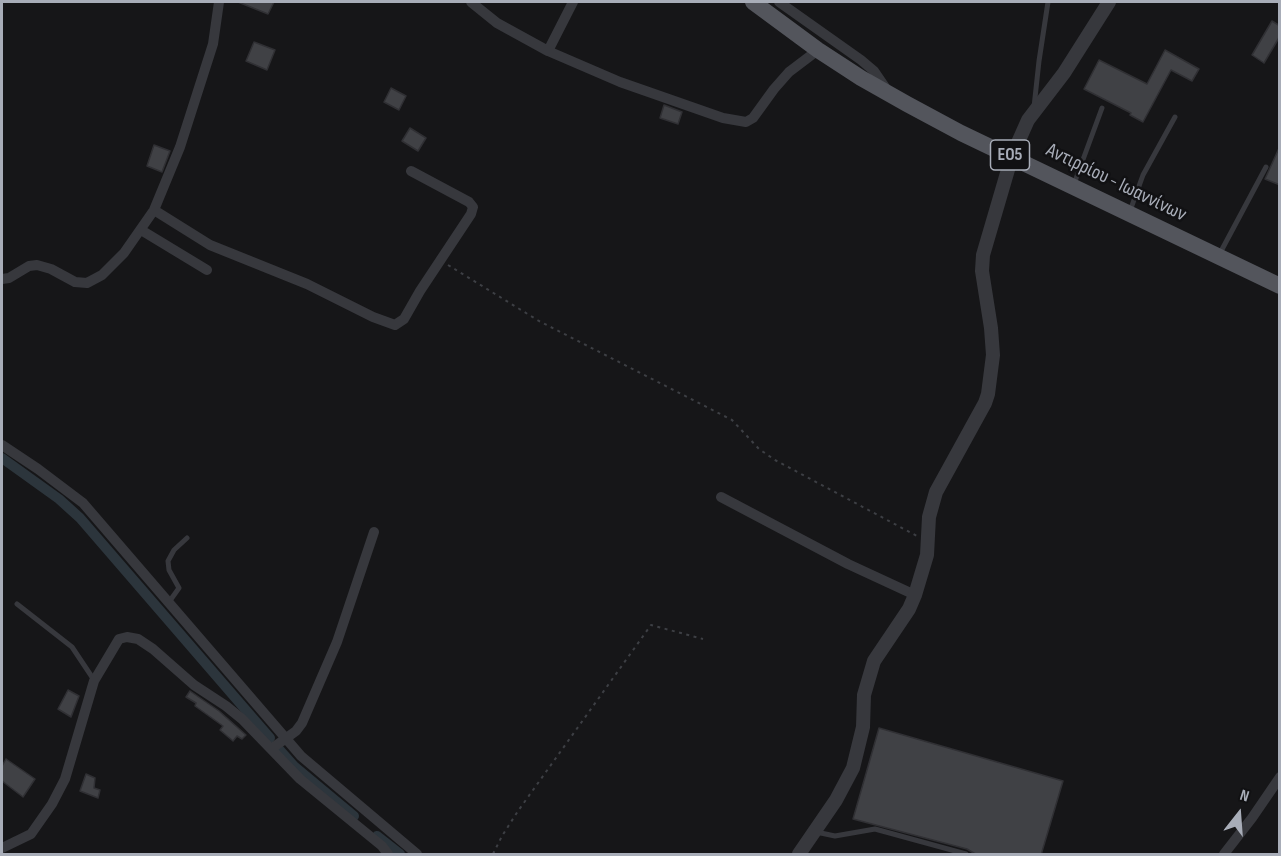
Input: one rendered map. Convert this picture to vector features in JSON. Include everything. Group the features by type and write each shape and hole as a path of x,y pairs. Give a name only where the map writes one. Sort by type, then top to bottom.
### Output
{"main road":[{"name":"Αντιρρίου - Ιωαννίνων","path":"756,2 818,50 890,94 961,133 1280,286"}],"street":[{"path":"2,279 9,278 26,267 37,265 51,269 75,282 89,283 110,267 141,231 154,210 194,108 213,44 219,2"},
{"path":"471,2 497,23 548,51 621,82 723,118 746,122 753,118 789,72 818,50"},
{"path":"548,51 573,2"},
{"path":"779,2 861,60 874,71 890,94"},
{"path":"799,855 846,783 858,754 863,727 864,695 874,661 909,609 915,596 925,563 930,517 936,492 985,403 993,367 991,328 982,281 983,255 1012,156 1023,129 1064,73 1109,2"},
{"path":"154,210 210,245 307,284 373,317 395,325 404,320 471,214 472,207 469,202 411,171"},
{"path":"141,231 207,270"},
{"path":"2,445 83,503 301,756 417,855"},
{"path":"721,498 915,596"},
{"path":"271,749 296,731 315,696 337,642 374,532"},
{"path":"2,848 31,834 52,804 65,779 94,681 119,639 127,637 138,639 153,649 194,685 226,706 300,778 382,846 388,855"},
{"path":"1224,855 1280,777"}],"lane":[{"path":"1034,112 1038,61 1048,2"},
{"path":"1073,186 1102,108"},
{"path":"1129,213 1143,175 1175,117"},
{"path":"1218,256 1266,167"},
{"path":"169,602 179,588 168,561 174,550 187,538"},
{"path":"17,604 72,647 94,681"},
{"path":"816,832 835,836 875,829 966,855"}],"path":[{"path":"440,260 539,321 732,420 759,449 775,460 912,535 928,540"},
{"path":"493,855 518,811 651,624 703,639"}],"building":[{"path":"238,2 274,2 268,14"},
{"path":"1272,21 1280,26 1280,36 1264,63 1252,55"},
{"path":"254,42 275,50 267,70 246,61"},
{"path":"1165,50 1199,69 1192,81 1171,70 1143,122 1130,115 1131,113 1084,89 1099,60 1147,84"},
{"path":"391,88 406,96 399,110 384,102"},
{"path":"664,105 682,112 678,124 660,118"},
{"path":"410,128 426,138 418,151 402,141"},
{"path":"154,145 170,151 162,172 147,166"},
{"path":"1280,146 1280,185 1265,179"},
{"path":"68,690 79,696 71,717 58,709"},
{"path":"190,691 219,711 246,735 242,739 237,736 233,741 220,730 223,726 186,697"},
{"path":"879,728 1063,781 1041,855 977,855 967,849 853,819"},
{"path":"6,759 35,779 23,797 2,781 2,766"},
{"path":"86,774 95,778 94,788 100,790 98,798 80,791"}],"waterway":[{"path":"2,458 59,499 80,518 270,738"},
{"path":"278,748 294,766 354,816"},
{"path":"377,836 400,854"}]}
